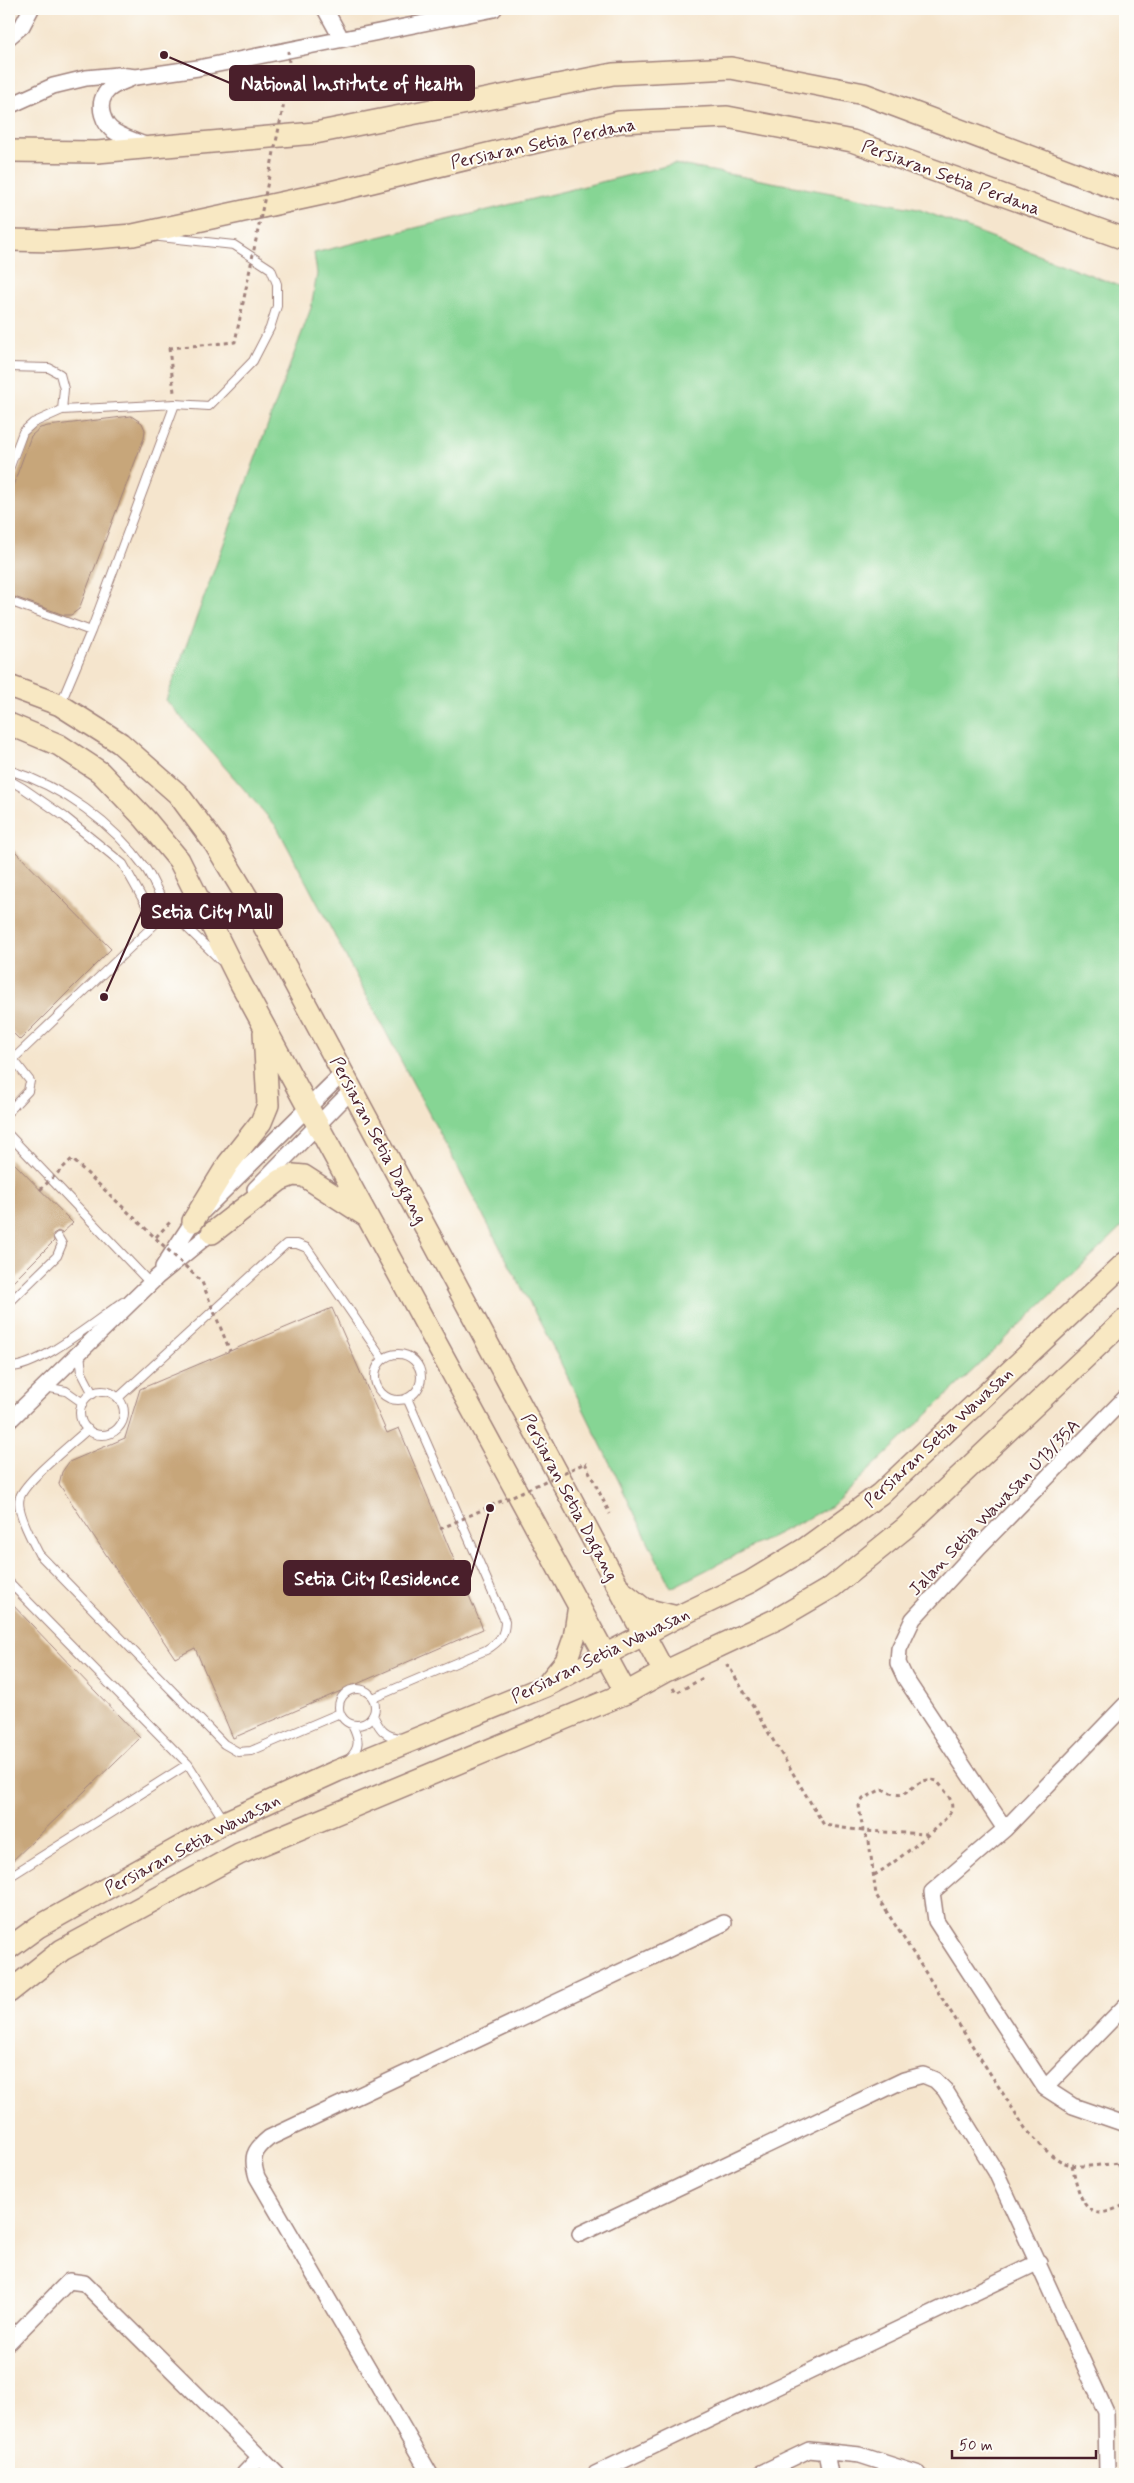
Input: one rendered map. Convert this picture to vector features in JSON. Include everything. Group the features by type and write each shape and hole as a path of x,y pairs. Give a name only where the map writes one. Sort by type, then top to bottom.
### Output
{"street":[{"path":"9,37 22,26 31,9"},
{"path":"325,9 341,38"},
{"path":"152,147 114,132 106,124 102,114 102,104 105,93 114,85 136,77 198,68 288,51 341,38 494,9"},
{"path":"9,151 97,152 315,133 613,74 731,68 864,94 1125,192"},
{"path":"9,106 53,86 86,78 118,75 136,77"},
{"name":"Persiaran Setia Perdana","path":"9,240 56,241 133,235 327,193 619,122 728,116 852,142 1125,239"},
{"name":"Persiaran Setia Dagang","path":"9,686 60,705 120,743 178,794 215,844 259,917 664,1672"},
{"path":"9,724 59,745 100,772 145,819 179,860 240,982 626,1693"},
{"path":"154,1280 183,1220 261,1122 268,1105 264,1026"},
{"path":"212,1233 314,1116 348,1082"},
{"path":"183,1220 314,1116 348,1082"},
{"path":"9,1422 154,1280 280,1180 293,1175 304,1176 369,1218"},
{"name":"Persiaran Setia Wawasan","path":"9,1948 38,1928 226,1822 337,1771 546,1686 677,1617 750,1582 806,1548 880,1494 1125,1263"},
{"name":"Persiaran Setia Wawasan","path":"9,1992 62,1950 238,1854 626,1693 664,1672 779,1618 832,1587 863,1564 905,1528 1125,1320"},
{"name":"Jalan Setia Wawasan U13/35A","path":"1005,1829 905,1678 898,1663 899,1649 913,1619 980,1546 1125,1398"},
{"path":"620,1589 644,1608 677,1617"},
{"path":"546,1686 566,1661 574,1638 579,1604"},
{"path":"1125,1705 1005,1829 932,1892 936,1921 1045,2088 1073,2106 1125,2124"},
{"path":"430,2474 258,2177 252,2163 256,2148 269,2138 724,1923"},
{"path":"1045,2088 1125,2006"},
{"path":"580,2234 904,2080 923,2075 935,2080 945,2090 996,2172 1039,2262 1106,2412 1107,2474"},
{"path":"596,2474 1039,2262"},
{"path":"9,2342 69,2281 84,2283 277,2474"},
{"path":"759,2474 809,2450 860,2455 919,2474"},
{"path":"826,2452 830,2474"},
{"path":"244,2474 260,2457"}],"lane":[{"path":"9,469 23,432 33,422 62,410 175,404 209,406 252,361 270,328 276,306 277,284 271,269 234,245 133,235"},
{"path":"9,367 49,368 60,374 64,389 62,410"},
{"path":"60,705 90,631 175,404"},
{"path":"9,602 90,631"},
{"path":"9,770 33,778 69,797 96,816 127,845 147,870 165,903 240,982"},
{"path":"9,780 65,817 124,864 156,923 11,1061 30,1081 28,1091 9,1111"},
{"path":"9,1135 154,1280 50,1352 29,1363 9,1366"},
{"path":"9,1303 57,1256 62,1244 58,1238"},
{"path":"118,1398 286,1244 297,1244 307,1248 383,1359"},
{"path":"80,1352 82,1373 93,1394"},
{"path":"397,1354 412,1358 417,1364 421,1380 414,1394 407,1398 393,1400 380,1393 376,1387 375,1372 383,1359 397,1354"},
{"path":"44,1386 66,1391 83,1403"},
{"path":"106,1391 118,1398 124,1411 120,1425 115,1430 101,1435 88,1429 81,1417 83,1403 93,1394 106,1391"},
{"path":"373,1698 486,1650 498,1643 505,1632 505,1621 407,1398"},
{"path":"88,1429 30,1484 20,1497 20,1508 31,1540 39,1554 224,1744 238,1752 251,1751 340,1713"},
{"path":"9,1582 188,1764 226,1822"},
{"path":"337,1771 358,1748 359,1739 352,1725 340,1713 340,1701 347,1691 359,1688 365,1690 373,1698 373,1715 380,1730 389,1736 400,1738 425,1735"},
{"path":"352,1725 364,1724 373,1715"},
{"path":"9,1877 188,1764"}],"path":[{"path":"175,404 169,348 235,342 290,74 288,51"},
{"path":"40,1190 72,1159 202,1282 230,1351"},
{"path":"156,1237 183,1220"},
{"path":"440,1529 585,1463 610,1514"},
{"path":"719,1669 728,1665 824,1825 862,1831 926,1834"},
{"path":"664,1672 676,1693 710,1674"},
{"path":"874,1875 885,1870 951,1811 951,1801 937,1781 923,1780 903,1795 893,1794 882,1789 863,1799 859,1806 862,1831 869,1841 876,1895 1025,2128 1042,2149 1063,2164 1086,2168 1125,2162"},
{"path":"1117,2164 1125,2183"},
{"path":"1072,2165 1085,2206 1093,2212 1101,2213 1125,2205"}],"green space":[{"path":"674,164 918,209 1125,288 1125,1224 832,1506 671,1588 553,1347 277,827 166,700 311,308 317,274 314,253"}],"building":[{"path":"131,416 142,423 145,430 144,438 79,609 71,615 64,615 9,595 9,497 31,436 40,428 48,426"},
{"path":"9,845 111,949 20,1040 9,1029"},
{"path":"9,1158 73,1223 62,1233 58,1231 53,1234 54,1241 9,1286"},
{"path":"332,1308 387,1433 399,1428 483,1629 233,1738 195,1648 175,1658 59,1484 62,1472 69,1462 125,1438 140,1389"},
{"path":"9,1601 140,1738 9,1864"}],"place":[{"name":"National Institute of Health","path":"164,55"},
{"name":"Setia City Mall","path":"104,997"},
{"name":"Setia City Residence","path":"490,1508"}]}
